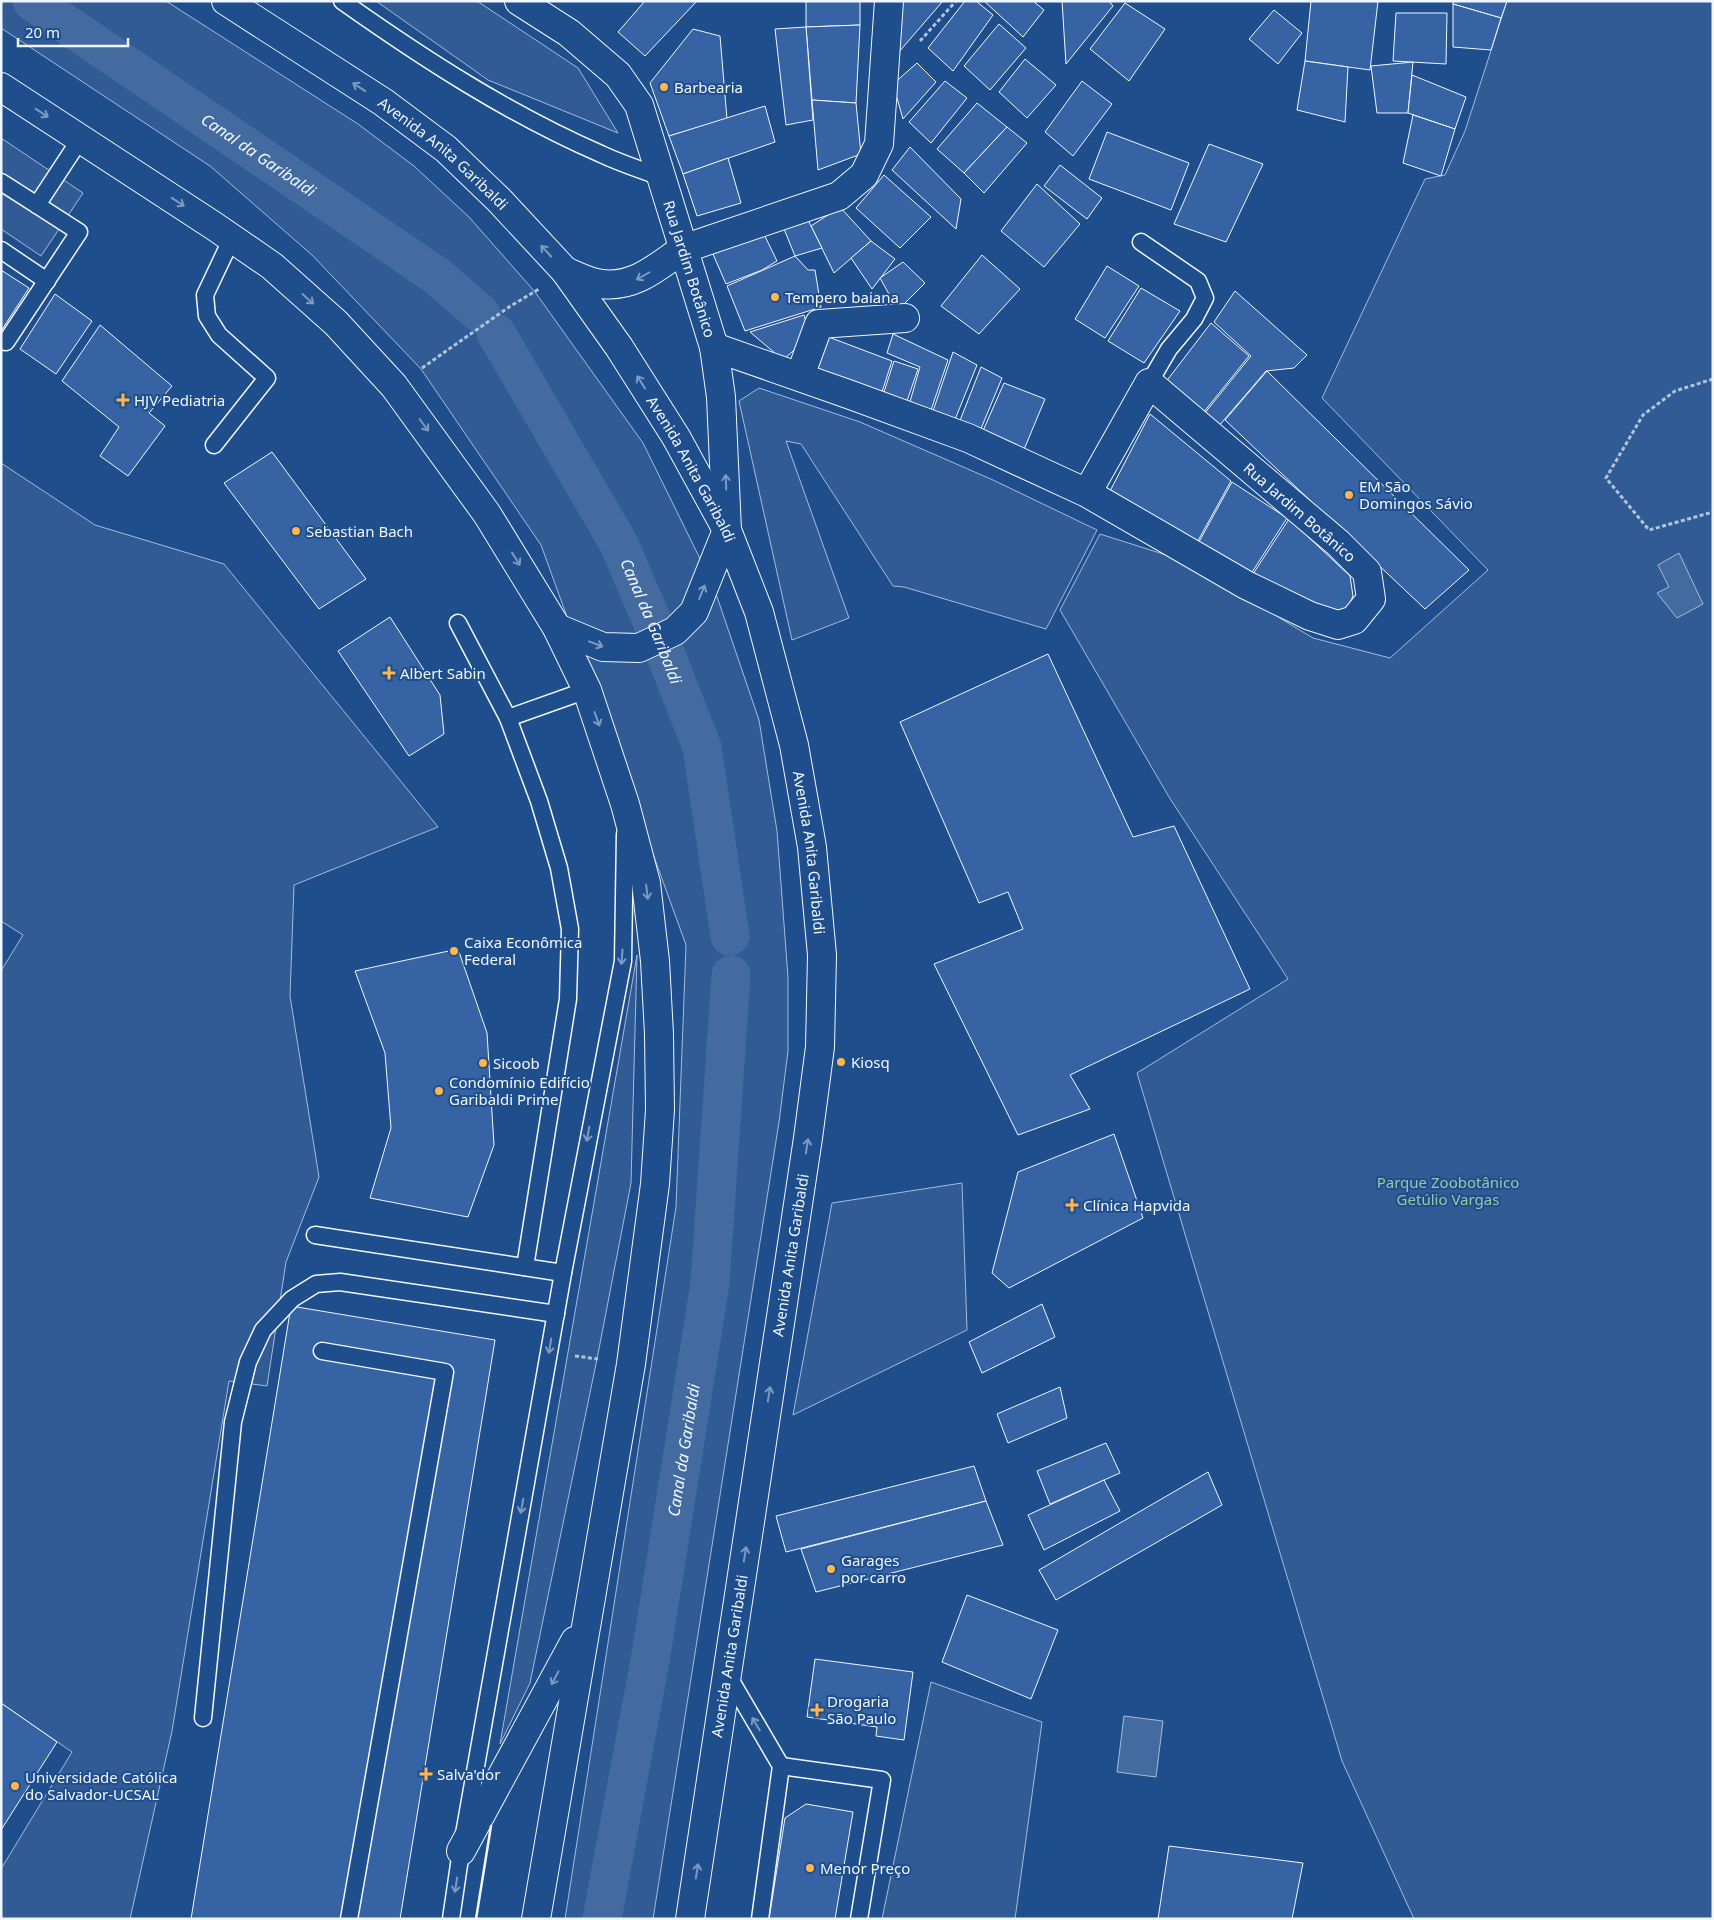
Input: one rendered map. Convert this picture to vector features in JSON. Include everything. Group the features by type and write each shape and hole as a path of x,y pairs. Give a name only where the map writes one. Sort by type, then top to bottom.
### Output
{"main road":[{"name":"Avenida Anita Garibaldi","path":"226,1 383,102 446,149 499,200 565,272 619,347 671,429 727,530 759,612 794,745 812,846 822,955 820,1047 690,1919"},
{"name":"Rua Jardim Botânico","path":"519,1 569,33 618,75 639,105 714,347 800,376 968,438 1087,493 1246,585 1310,616 1338,625 1354,620 1371,599 1367,572 1338,542 1149,383"},
{"path":"565,272 601,284 623,285 641,278 683,249 839,196 864,175 879,144 889,1"},
{"path":"1,86 272,266 336,323 394,386 487,514 557,628 587,690 625,804 646,883 655,961 659,1034 660,1110 655,1184 631,1364 536,1919"},
{"path":"800,376 818,324 906,318"},
{"path":"557,628 603,647 638,648 675,632 694,612 727,530 722,397 714,347"},
{"path":"1087,493 1149,383"},
{"path":"461,1851 586,1620"}],"lane":[{"path":"342,1 479,92 550,131 602,155 662,177"},
{"path":"37,205 81,138"},
{"path":"1,182 79,232 6,342"},
{"path":"214,445 267,378 219,335 207,316 206,295 232,238"},
{"path":"1141,242 1198,281 1205,298 1194,319 1168,349 1149,383"},
{"path":"1,250 47,281"},
{"path":"458,624 508,718 539,801 559,868 570,929 568,999 524,1267"},
{"path":"508,718 587,690"},
{"path":"451,1919 461,1851 563,1273 623,961 625,804"},
{"path":"315,1236 563,1273"},
{"path":"204,1718 233,1422 248,1362 263,1330 292,1299 316,1284 340,1282 556,1314"},
{"path":"322,1351 445,1372 348,1919"},
{"path":"726,1674 781,1766 760,1919"},
{"path":"781,1766 882,1780 859,1919"}],"path":[{"path":"394,386 509,307"},
{"path":"1713,380 1675,391 1643,415 1606,478 1649,530 1713,512"},
{"path":"549,1353 631,1364"}],"shaded area":[{"path":"1,1 166,1 358,124 414,166 469,217 535,292 643,443 713,585 759,720 777,831 788,977 788,1051 779,1122 653,1919 565,1919 676,1207 686,945 541,545 421,369 312,255 210,166 1,28"},
{"path":"376,1 477,1 578,68 618,133 488,80"},
{"name":"Parque Zoobotânico Getúlio Vargas","path":"1507,1 1713,1 1713,1919 1414,1919 1342,1761 1137,1073 1288,979 1169,797 1060,610 1100,534 1185,561 1313,638 1390,658 1488,570 1322,398 1425,179 1445,175 1465,131"},
{"path":"1,138 83,193 41,256 1,229"},
{"path":"759,388 860,422 993,480 1097,530 1046,629 904,587 893,586 801,444 786,441 849,618 792,640 739,401"},
{"path":"1,463 95,525 224,564 438,827 294,885 290,996 319,1177 286,1262 267,1386 229,1381 172,1731 130,1919 1,1919 1,1869 72,1752 1,1703 1,971 23,935 1,921"},
{"path":"1679,553 1703,604 1677,618 1657,593 1669,587 1658,565"},
{"path":"637,955 631,1183 597,1359 530,1683 500,1744"},
{"path":"962,1183 967,1330 793,1415 832,1203"},
{"path":"931,1682 1042,1722 1015,1919 882,1919"},
{"path":"1124,1716 1163,1721 1156,1777 1117,1772"}],"building":[{"path":"645,1 697,1 645,56 618,32"},
{"path":"806,1 860,1 860,25 806,27"},
{"path":"898,1 943,1 898,53"},
{"path":"965,1 976,1 993,15 953,71 928,48"},
{"path":"984,1 1033,1 1044,10 1023,37"},
{"path":"1062,1 1109,1 1113,6 1066,64"},
{"path":"1311,1 1378,1 1370,70 1305,61"},
{"path":"1453,1 1507,1 1501,18 1453,4"},
{"path":"1125,3 1165,29 1129,81 1090,49"},
{"path":"1453,4 1501,18 1491,50 1453,47"},
{"path":"1274,10 1302,33 1278,64 1249,39"},
{"path":"1396,13 1447,13 1446,64 1393,61"},
{"path":"999,24 1026,48 990,90 964,66"},
{"path":"860,25 856,103 812,100 806,27"},
{"path":"806,27 813,120 786,125 775,29"},
{"path":"693,29 720,36 727,119 669,136 650,83"},
{"path":"1025,59 1056,85 1027,118 999,92"},
{"path":"1305,61 1348,67 1345,122 1297,110"},
{"path":"1413,62 1408,113 1377,113 1371,66"},
{"path":"917,63 936,82 903,119 893,84"},
{"path":"1412,75 1466,97 1455,129 1408,113"},
{"path":"945,81 967,98 931,143 909,122"},
{"path":"1082,81 1112,104 1073,156 1045,132"},
{"path":"812,100 856,103 861,154 818,170"},
{"path":"977,103 1007,127 964,173 937,149"},
{"path":"765,106 775,142 683,174 669,136"},
{"path":"1413,115 1455,129 1441,176 1403,163"},
{"path":"1007,127 1027,143 984,193 964,173"},
{"path":"1107,132 1189,163 1171,210 1089,179"},
{"path":"1209,144 1263,164 1226,242 1174,224"},
{"path":"910,147 961,199 956,229 892,170"},
{"path":"728,158 741,203 697,216 683,174"},
{"path":"1060,165 1102,198 1087,219 1044,186"},
{"path":"884,175 931,217 900,248 856,208"},
{"path":"1037,184 1080,224 1044,267 1001,231"},
{"path":"840,207 871,241 834,273 811,226"},
{"path":"805,214 822,248 795,256 782,224"},
{"path":"761,228 777,261 762,270 726,284 709,245"},
{"path":"871,241 895,259 872,289 851,258"},
{"path":"982,255 1020,289 979,334 941,306"},
{"name":"Tempero baiana","path":"795,256 808,270 815,270 821,307 745,331 727,286"},
{"path":"903,262 925,283 898,310 880,278"},
{"path":"1107,266 1139,286 1105,338 1075,319"},
{"path":"1,270 29,288 1,331"},
{"path":"1141,288 1180,311 1144,363 1108,341"},
{"path":"1235,291 1307,355 1294,368 1266,371 1218,427 1204,414 1251,356 1214,322"},
{"path":"55,294 92,321 56,374 20,349"},
{"path":"804,315 810,336 783,360 750,332"},
{"path":"1211,323 1249,356 1203,413 1165,383"},
{"name":"HJV Pediatria","path":"100,325 172,386 149,413 165,426 128,476 100,456 119,427 62,381"},
{"path":"893,334 948,360 930,413 909,405 920,367 887,353"},
{"path":"826,336 892,361 881,395 813,372"},
{"path":"953,352 977,365 954,422 932,414"},
{"path":"894,361 918,369 906,404 883,395"},
{"path":"981,367 1002,378 980,431 959,423"},
{"name":"EM São Domingos Sávio","path":"1267,371 1469,570 1425,609 1225,420"},
{"path":"1004,383 1045,399 1023,452 982,433"},
{"path":"1150,414 1231,481 1194,548 1109,493"},
{"name":"Sebastian Bach","path":"272,452 366,579 319,609 224,483"},
{"path":"1232,482 1287,518 1247,580 1195,549"},
{"path":"1289,519 1350,576 1353,596 1348,607 1335,614 1249,580"},
{"name":"Albert Sabin","path":"390,617 440,695 444,734 409,756 338,651"},
{"path":"1048,654 1133,837 1174,826 1250,989 1070,1075 1090,1109 1018,1135 934,964 1023,929 1008,892 979,903 900,722"},
{"name":"Condomínio Edifício Garibaldi Prime","path":"458,949 487,1033 494,1145 468,1217 370,1198 391,1128 385,1053 355,971"},
{"path":"1114,1134 1143,1218 1009,1288 992,1273 1018,1172"},
{"path":"1042,1304 1055,1337 982,1373 969,1342"},
{"path":"291,1306 495,1340 400,1919 191,1919"},
{"path":"1060,1387 1067,1418 1008,1443 997,1414"},
{"path":"1106,1443 1120,1473 1050,1504 1037,1471"},
{"path":"974,1466 986,1501 786,1552 776,1516"},
{"path":"1208,1472 1222,1505 1056,1600 1039,1570"},
{"path":"1104,1480 1120,1511 1044,1550 1028,1515"},
{"path":"986,1501 1003,1545 816,1592 801,1549"},
{"path":"967,1595 1058,1630 1031,1699 942,1662"},
{"path":"815,1659 913,1672 904,1740 876,1736 877,1727 807,1717"},
{"name":"Universidade Católica do Salvador-UCSAL","path":"1,1703 57,1742 1,1830"},
{"name":"Menor Preço","path":"806,1804 853,1812 835,1919 769,1919 785,1818"},
{"path":"1169,1846 1303,1863 1292,1919 1158,1919"}],"waterway":[{"name":"Canal da Garibaldi","path":"32,1 437,276 481,314"},
{"name":"Canal da Garibaldi","path":"496,333 619,544 660,640 702,747 730,936"},
{"name":"Canal da Garibaldi","path":"602,1919 651,1655 710,1283 731,975"}],"wall":[{"path":"476,1919 491,1826"}],"place":[{"name":"Barbearia","path":"664,87"},
{"name":"Tempero baiana","path":"775,297"},
{"name":"HJV Pediatria","path":"123,400"},
{"name":"EM São Domingos Sávio","path":"1349,495"},
{"name":"Sebastian Bach","path":"296,531"},
{"name":"Albert Sabin","path":"389,673"},
{"name":"Caixa Econômica Federal","path":"454,951"},
{"name":"Kiosq","path":"841,1062"},
{"name":"Sicoob","path":"483,1063"},
{"name":"Condomínio Edifício Garibaldi Prime","path":"439,1091"},
{"name":"Clínica Hapvida","path":"1072,1205"},
{"name":"Garages por carro","path":"831,1569"},
{"name":"Drogaria São Paulo","path":"817,1710"},
{"name":"Salva'dor","path":"426,1774"},
{"name":"Universidade Católica do Salvador-UCSAL","path":"15,1786"},
{"name":"Menor Preço","path":"810,1868"}]}
